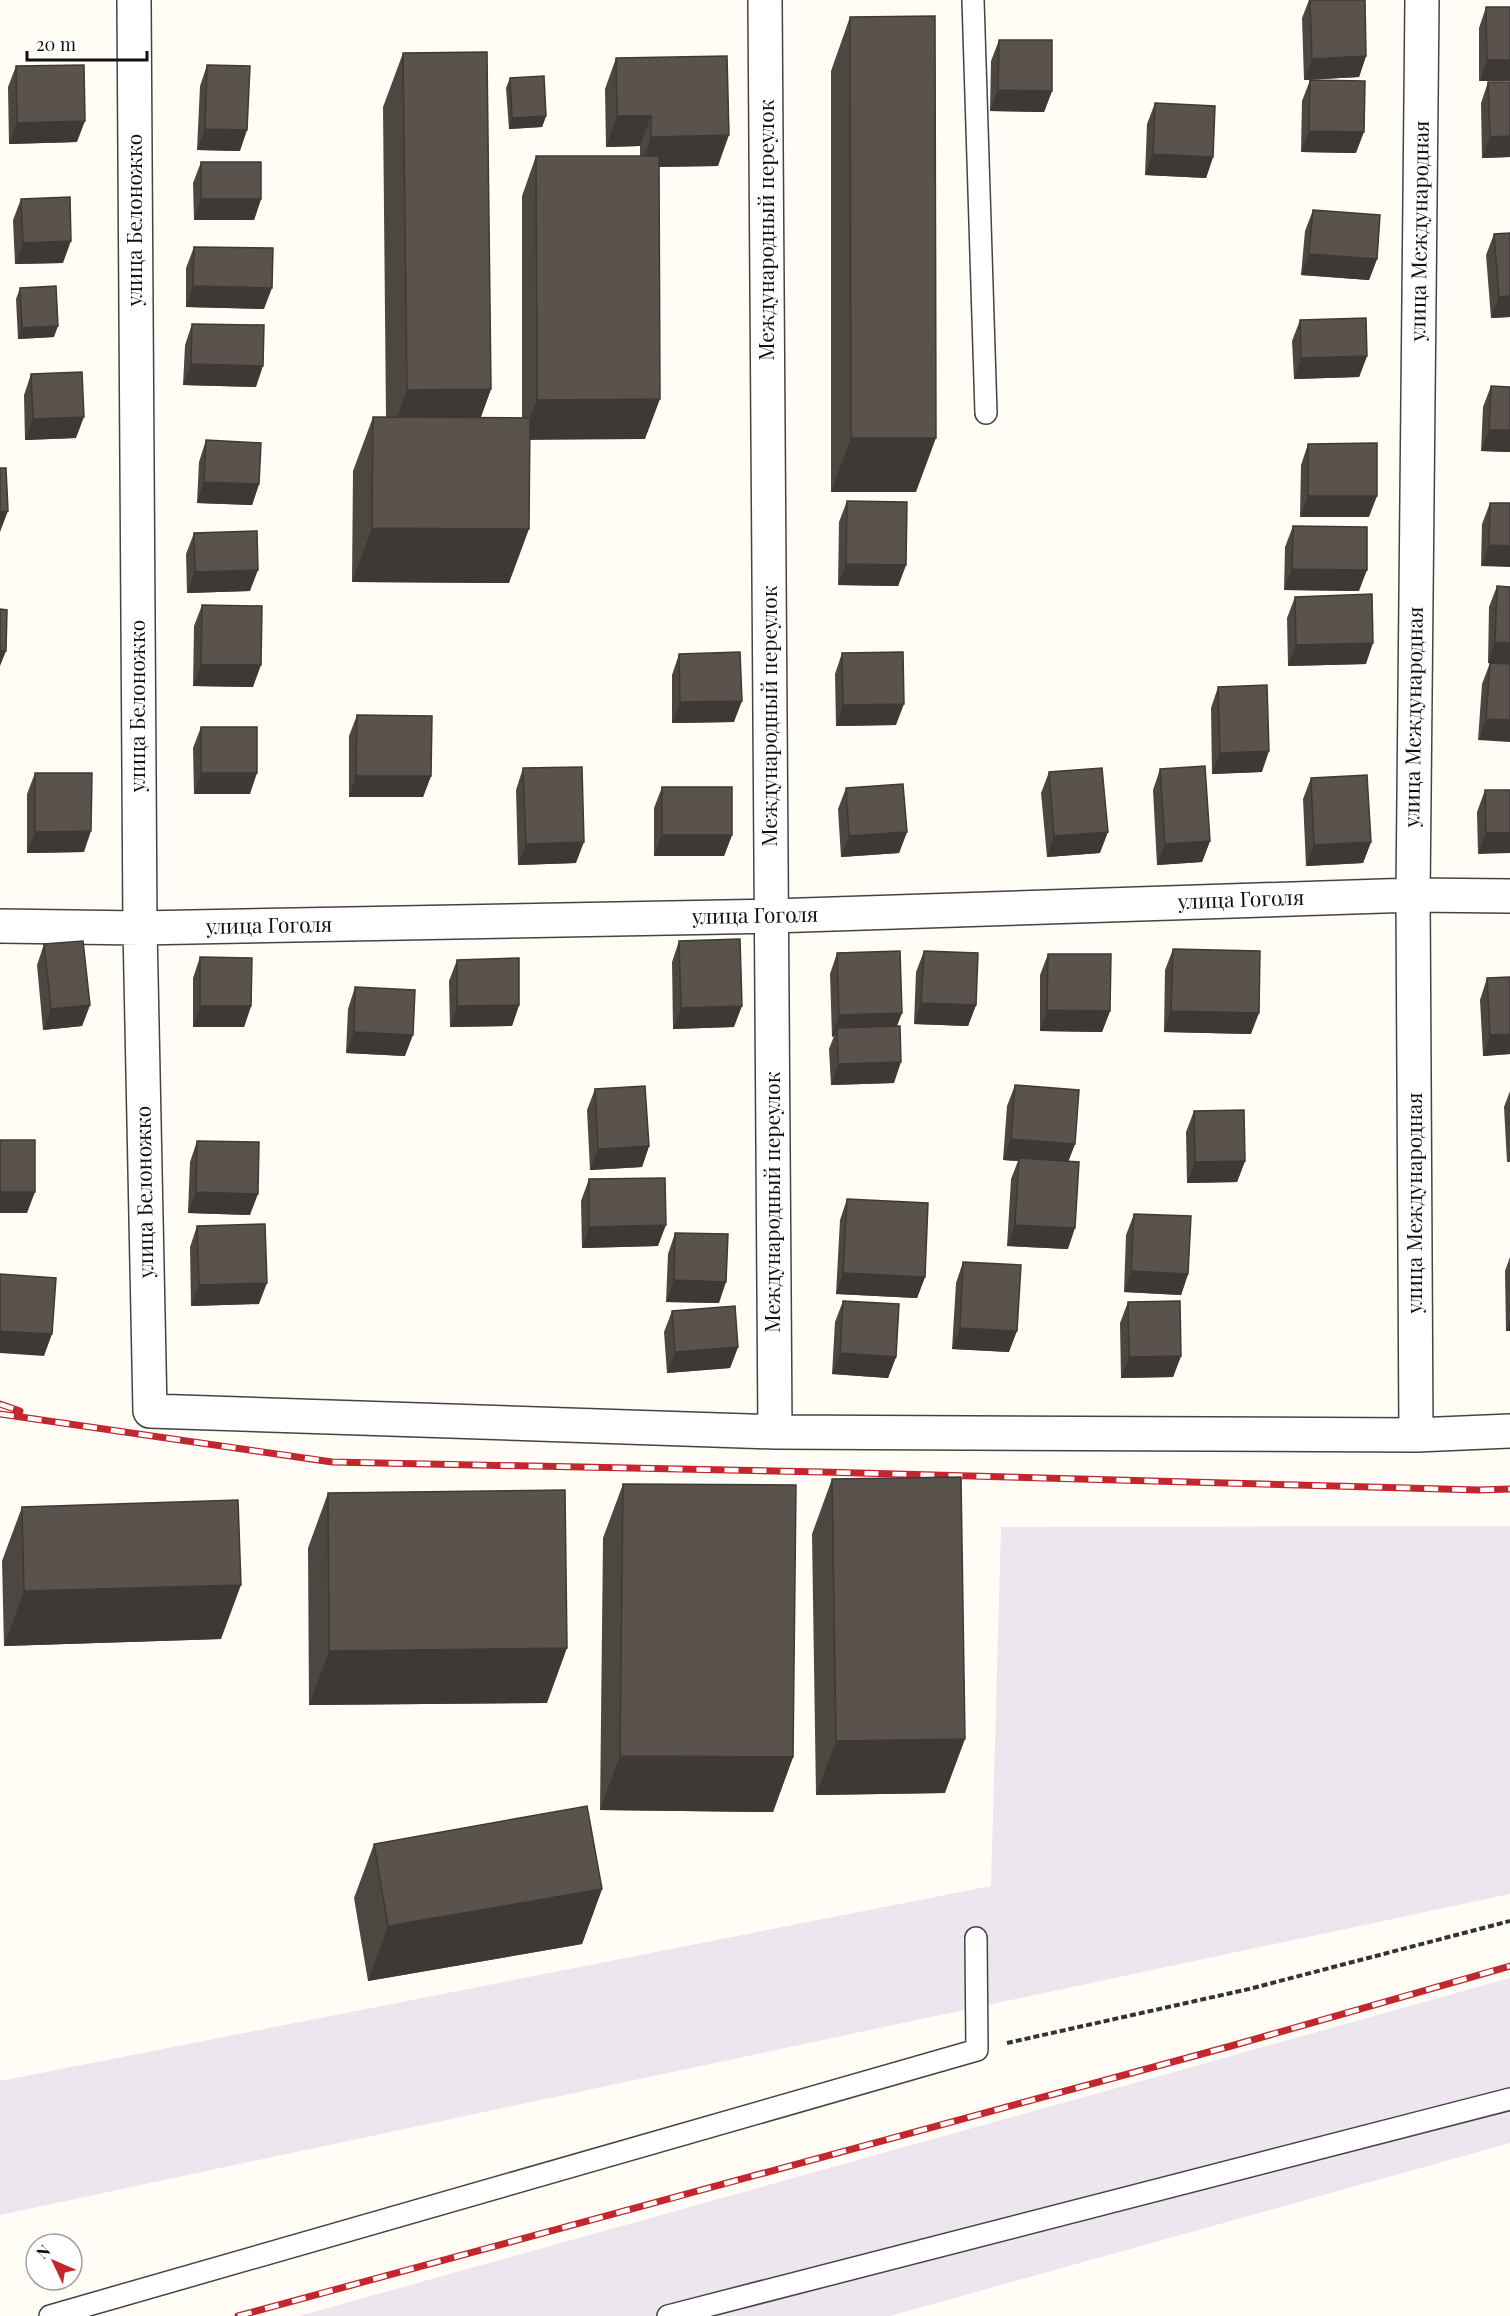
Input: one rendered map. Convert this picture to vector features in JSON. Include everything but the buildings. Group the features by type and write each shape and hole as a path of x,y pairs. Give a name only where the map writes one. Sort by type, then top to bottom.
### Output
{"street":[{"name":"улица Белоножко","path":"134,0 140,928 150,1411 775,1432"},
{"name":"Международный переулок","path":"765,0 775,1432"},
{"name":"улица Международная","path":"1416,1435 1413,894 1422,0"},
{"name":"улица Гоголя","path":"0,926 140,928 772,916 1413,894 1510,896"},
{"path":"775,1432 1416,1435 1510,1431"}],"lane":[{"path":"973,0 986,413"},
{"path":"50,2316 977,2050 976,1938"},
{"path":"668,2316 1510,2099"}],"path":[{"path":"977,2050 1249,1989 1510,1921"}],"shaded area":[{"path":"1510,1526 1510,1894 0,2215 0,2081 991,1886 1001,1527"},
{"path":"1510,1978 1510,2143 890,2316 299,2316"}],"railway":[{"path":"0,1404 20,1411"},
{"path":"0,1414 332,1462 1510,1489"},
{"path":"238,2316 1231,2046 1510,1966"}]}
